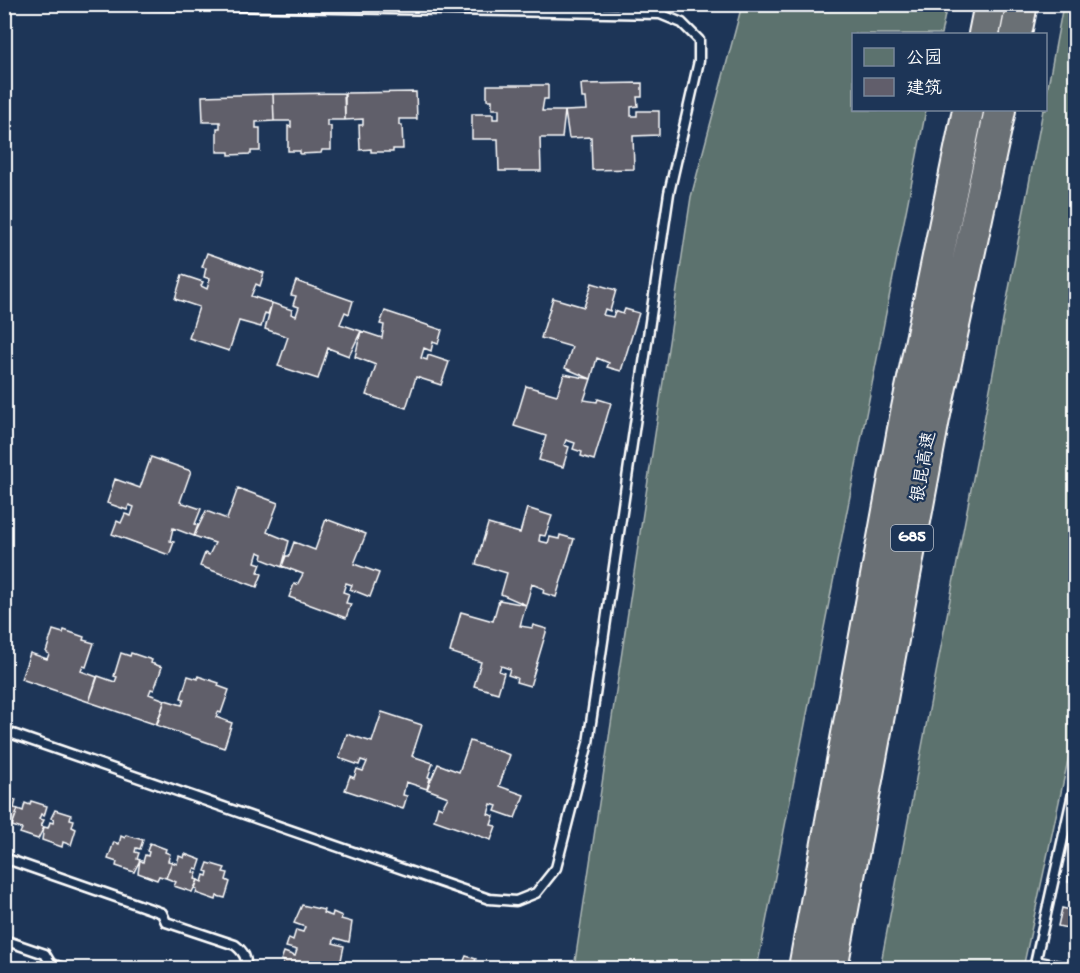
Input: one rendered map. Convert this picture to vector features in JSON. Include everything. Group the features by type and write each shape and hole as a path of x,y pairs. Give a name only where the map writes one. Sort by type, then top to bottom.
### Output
{"highway":[{"path":"984,33 990,4"},
{"path":"1016,33 1022,4"},
{"name":"银昆高速","path":"804,969 904,425 968,111"},
{"name":"银昆高速","path":"832,969 934,419 1000,111"}],"lane":[{"path":"4,731 489,899 516,902 536,893 556,868 588,743 669,193 699,61 699,40 682,22 660,14 118,4"},
{"path":"1069,969 1035,965 1076,780"},
{"path":"4,858 162,913 166,922 235,945 243,952 246,969"},
{"path":"4,940 45,954 51,963 64,969"}],"green space":[{"path":"742,5 947,5 941,33 852,33 852,111 926,111 757,968 574,968 691,197"},
{"path":"1063,5 1076,5 1075,728 1023,968 880,968 1043,111 1047,111 1047,92"}],"building":[{"path":"642,83 642,97 637,97 638,106 631,107 631,116 637,116 637,111 659,111 659,135 633,136 634,169 592,170 591,137 569,138 565,111 587,110 586,98 582,98 581,84"},
{"path":"487,85 548,85 548,99 544,99 542,111 565,111 562,138 540,138 541,171 499,171 498,139 472,139 472,114 493,114 493,119 499,119 499,109 492,109 492,100 487,100"},
{"path":"416,92 417,119 399,119 399,125 402,125 403,149 393,149 393,152 360,150 359,125 363,125 363,119 345,120 345,93"},
{"path":"344,93 345,120 327,120 327,126 331,126 331,150 300,154 300,151 288,151 288,126 291,127 291,121 274,121 273,94"},
{"path":"273,94 274,121 256,122 256,128 260,128 260,151 251,151 251,154 229,155 229,152 217,152 217,128 220,128 220,122 203,122 202,96"},
{"path":"207,253 264,273 260,286 256,284 251,296 272,303 268,314 265,313 261,327 239,321 229,351 189,338 199,307 175,299 182,275 203,282 201,286 207,289 210,279 204,277 206,268 202,267"},
{"path":"296,281 353,301 349,314 345,312 340,324 361,331 349,356 328,348 318,379 278,366 288,337 265,329 272,303 292,310 291,314 296,316 299,307 293,305 296,296 291,295"},
{"path":"592,283 616,290 610,311 605,309 603,315 613,317 615,311 623,314 625,309 639,313 621,371 607,367 609,363 597,358 591,379 565,368 572,347 541,338 553,298 584,307"},
{"path":"385,311 442,330 438,344 433,342 431,351 424,348 421,358 427,360 428,355 449,362 441,385 416,377 406,408 366,395 376,365 355,357 361,331 382,338 384,325 380,324"},
{"path":"564,374 591,379 584,400 597,402 598,399 611,403 594,460 581,456 582,452 573,449 575,443 566,440 564,445 569,447 563,467 539,460 546,436 514,426 526,386 557,395"},
{"path":"151,457 191,471 180,502 201,509 195,524 198,525 194,536 173,528 170,541 174,542 169,555 112,534 117,521 121,523 125,514 131,516 134,507 129,505 127,510 107,503 115,479 140,488"},
{"path":"238,488 278,503 267,532 289,541 282,567 262,559 263,554 258,552 255,562 261,564 258,572 262,574 257,587 200,566 205,553 209,555 215,543 194,536 206,511 227,519"},
{"path":"527,508 552,516 545,536 540,535 539,541 548,543 550,537 559,539 560,535 574,539 556,597 543,593 544,589 532,584 526,605 501,594 507,573 476,564 488,524 520,533"},
{"path":"326,519 366,534 354,564 379,573 370,597 350,589 352,585 346,583 343,592 349,594 346,603 351,604 346,618 289,597 294,584 297,585 303,574 282,566 294,542 315,550"},
{"path":"499,600 526,605 520,626 532,628 533,625 547,629 530,686 516,682 517,678 508,675 510,669 501,666 499,671 504,673 498,693 474,686 481,662 450,652 461,612 493,621"},
{"path":"53,630 63,633 64,630 94,643 86,667 83,666 81,671 97,677 89,702 21,679 30,653 47,659 49,654 46,652"},
{"path":"121,653 130,656 131,653 152,660 151,663 162,667 154,690 151,689 149,694 165,700 157,725 89,702 98,676 115,682 117,677 114,676"},
{"path":"188,676 198,679 198,676 219,683 218,686 229,690 221,713 218,712 216,717 232,723 224,748 156,725 165,700 182,705 184,699 181,698"},
{"path":"382,712 422,725 412,756 433,763 427,789 406,782 403,795 407,796 403,809 345,790 350,776 354,778 357,769 363,771 367,762 361,760 359,765 339,758 347,734 372,742"},
{"path":"470,741 510,755 499,786 524,795 515,818 495,811 497,806 491,804 488,814 494,816 491,825 496,826 491,840 434,820 438,806 442,808 448,797 427,789 438,764 459,772"},
{"path":"4,793 16,800 14,808 18,809 12,825 4,824"},
{"path":"31,801 47,806 44,816 41,814 39,819 44,820 41,826 44,827 38,839 20,833 22,829 12,826 18,809 23,811 25,803 30,805"},
{"path":"55,810 71,815 70,819 74,820 72,827 76,829 71,845 63,842 62,847 42,840 44,827 48,828 50,822 53,823 54,819 51,818"},
{"path":"126,835 143,840 140,849 136,848 135,852 139,853 137,859 140,860 134,872 116,866 117,862 108,859 114,842 119,844 121,836 125,838"},
{"path":"150,843 166,849 165,852 170,854 168,861 172,862 166,878 159,876 157,880 138,873 140,860 143,862 145,855 148,856"},
{"path":"185,854 201,860 198,869 195,868 193,872 197,873 195,879 198,880 192,892 174,886 176,882 166,878 172,862 177,864 179,856 184,858"},
{"path":"1073,862 1076,863 1076,891 1073,890 1075,884 1068,882"},
{"path":"208,863 225,868 223,872 228,873 226,880 230,882 225,898 217,896 216,900 196,893 198,880 202,882 204,875 207,876 208,872 205,871"},
{"path":"1072,902 1076,903 1076,930 1058,926 1062,908 1070,910"},
{"path":"302,905 324,910 323,913 332,916 333,912 342,916 341,919 352,922 349,942 335,938 333,943 344,946 340,965 329,961 327,967 332,968 281,968 284,952 295,956 297,950 286,947 289,938 293,940 296,930 303,932 305,927 294,923"},
{"path":"466,956 476,959 473,967 477,968 461,968"}]}
